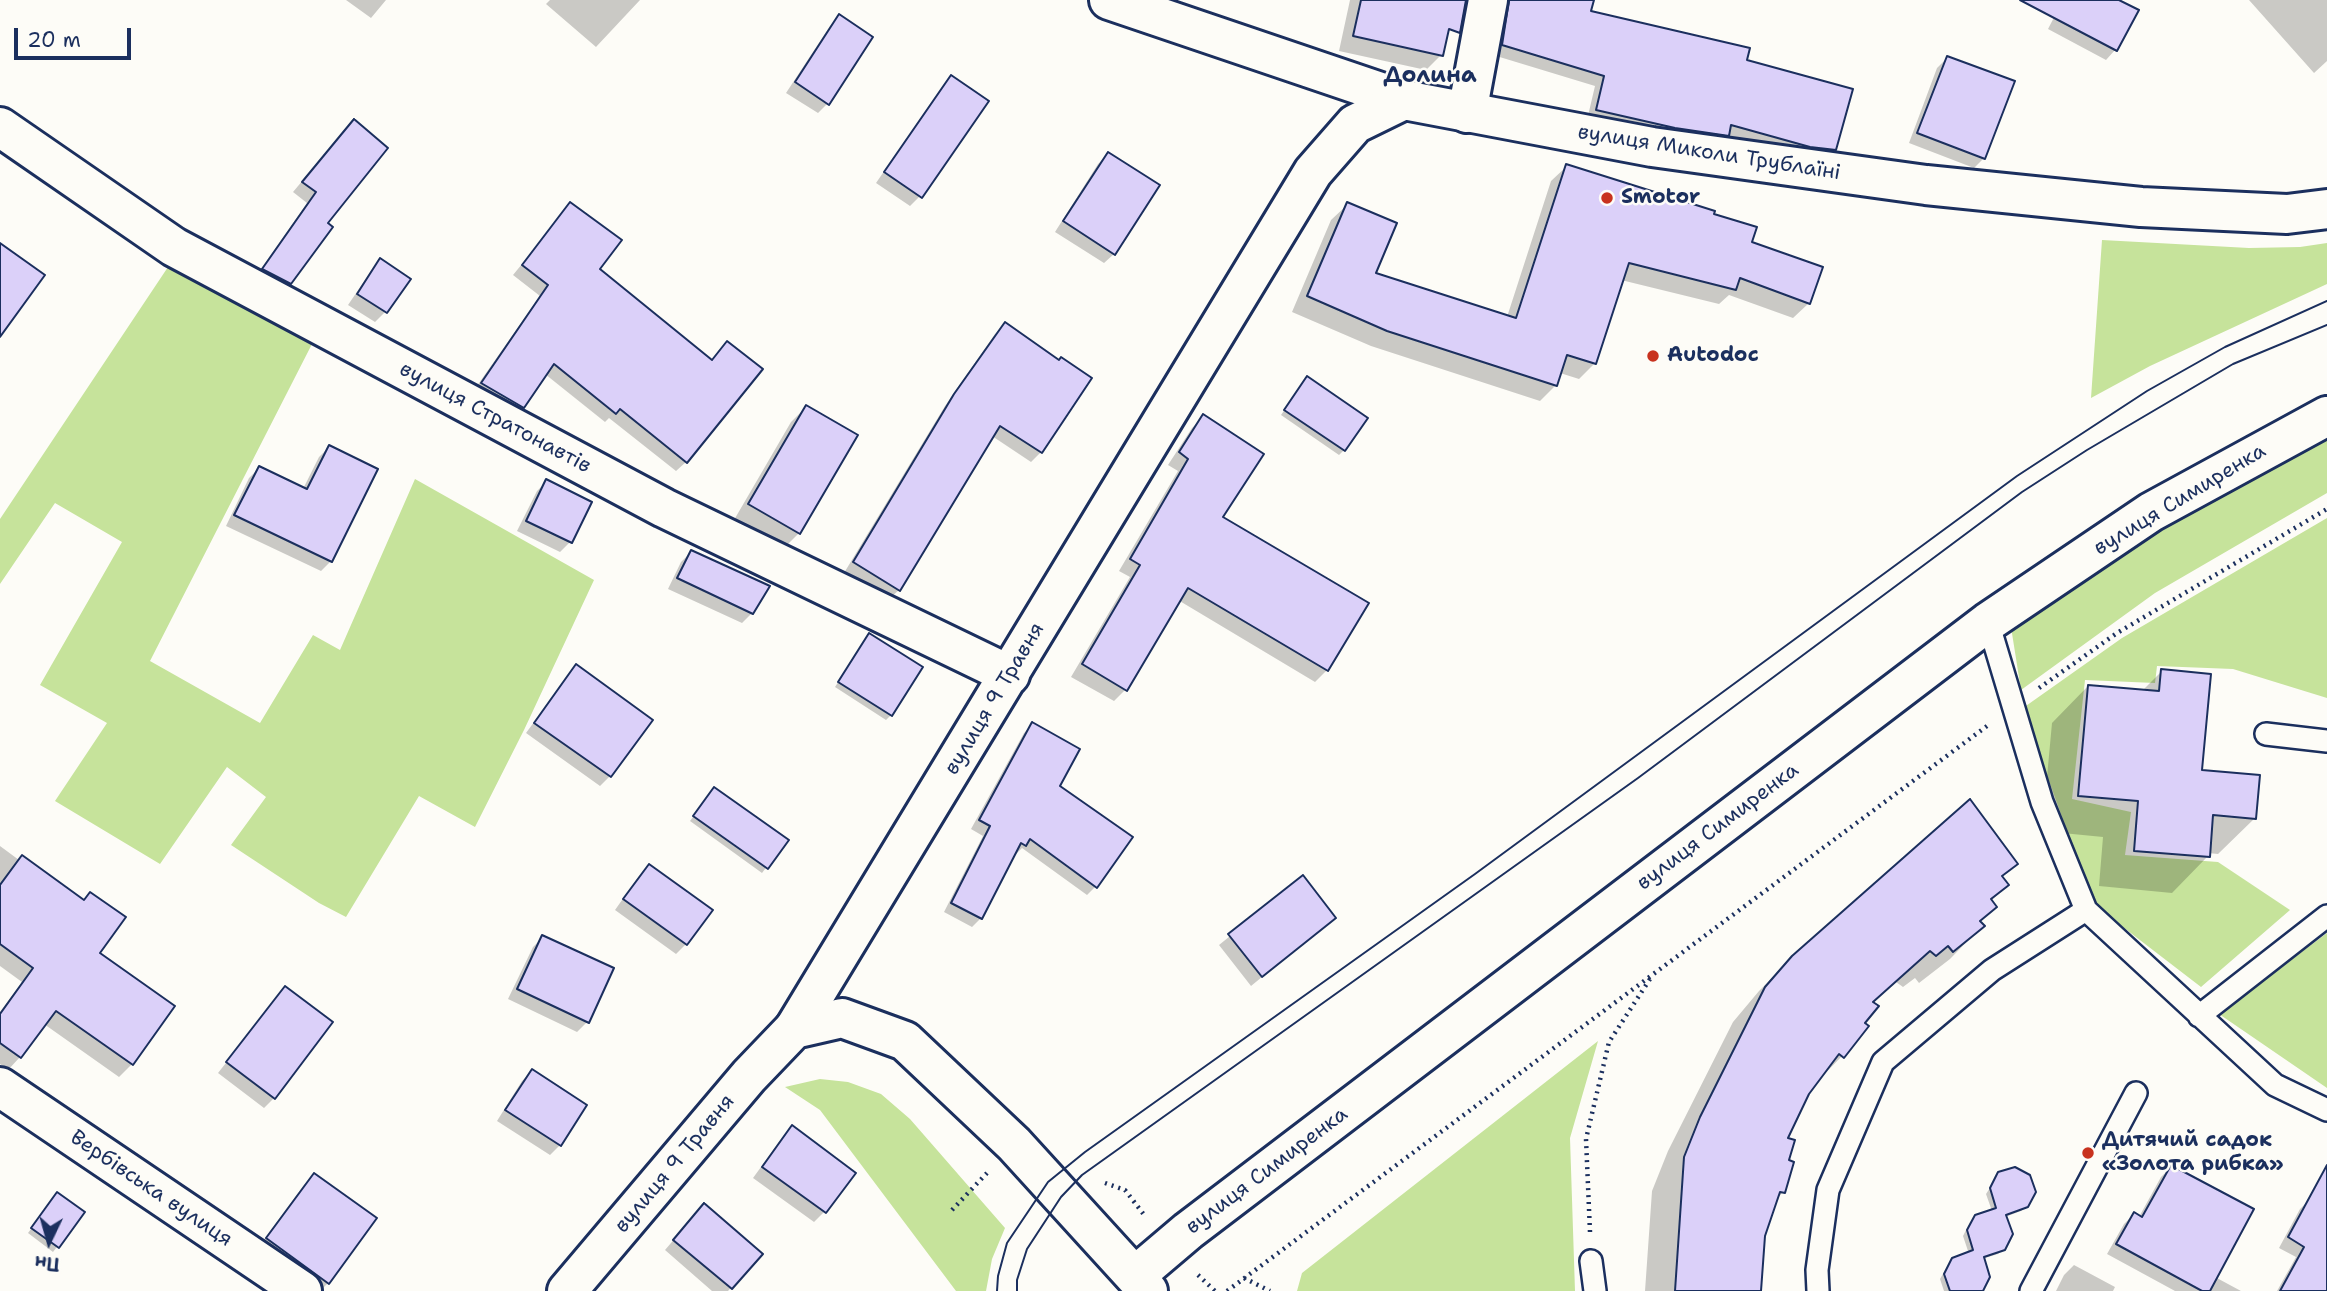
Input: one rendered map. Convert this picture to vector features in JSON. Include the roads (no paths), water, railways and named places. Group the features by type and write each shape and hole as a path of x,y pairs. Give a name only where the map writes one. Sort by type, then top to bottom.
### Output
{"street":[{"name":"вулиця Миколи Трублаїні","path":"1109,0 1404,100 1652,147 1926,186 2141,208 2287,214 2327,209"},
{"path":"1467,113 1488,0"},
{"name":"вулиця 9 Травня","path":"566,1291 749,1076 794,1029 1313,172 1355,124 1404,100"},
{"name":"вулиця Стратонавтів","path":"0,127 174,247 664,508 1010,675"},
{"name":"вулиця Симиренка","path":"1142,1283 1188,1231 1988,622 2151,512 2327,416"},
{"path":"794,1029 842,1018 905,1041 1014,1144 1142,1283"},
{"name":"Вербівська вулиця","path":"0,1087 302,1291"}],"lane":[{"path":"1988,622 2042,802 2086,910 2275,1085 2327,1110"},
{"path":"2266,734 2327,741"},
{"path":"1818,1291 1817,1270 1828,1190 1883,1062 1992,970 2086,910"},
{"path":"2199,1016 2327,916"},
{"path":"2031,1291 2136,1093"},
{"path":"1591,1261 1595,1291"}],"tram line":[{"path":"997,1291 1007,1243 1048,1182 1085,1152 1475,874 2017,476 2147,391 2225,347 2327,301"},
{"path":"1017,1291 1017,1280 1027,1249 1061,1197 1082,1175 1638,778 2022,492 2087,450 2233,364 2327,325"}],"place":[{"name":"Smotor","path":"1607,198"},
{"name":"Autodoc","path":"1653,356"},
{"name":"Дитячий садок «Золота рибка»","path":"2088,1153"}],"district":[{"name":"Долина","path":"1430,76"}]}
